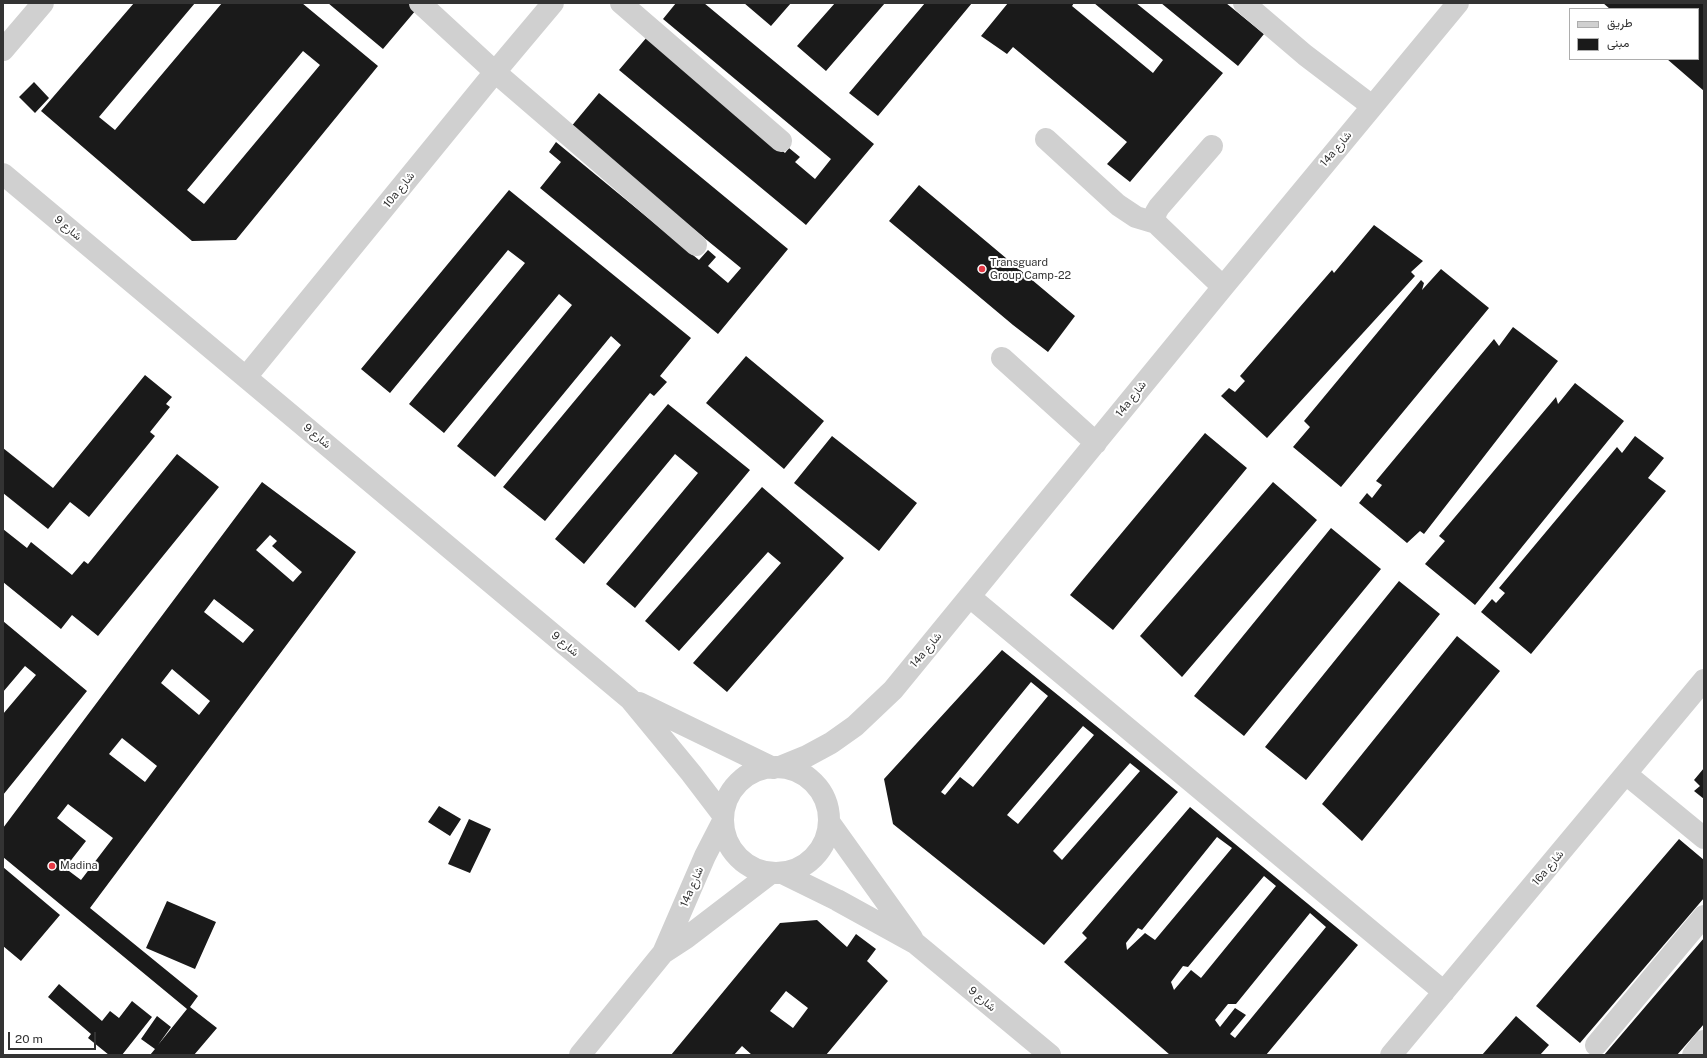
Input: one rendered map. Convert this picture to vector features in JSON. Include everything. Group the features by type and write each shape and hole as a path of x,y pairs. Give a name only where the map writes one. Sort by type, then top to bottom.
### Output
{"street":[{"path":"3,50 43,3"},
{"path":"420,3 495,72 696,245"},
{"name":"10a شارع","path":"246,377 553,3"},
{"path":"621,3 780,140"},
{"path":"1244,3 1305,55 1372,106"},
{"name":"14a شارع","path":"776,768 806,756 831,743 855,726 893,690 1457,3"},
{"path":"1046,139 1118,205 1136,217 1156,222 1223,287"},
{"path":"1156,222 1156,212 1159,206 1212,146"},
{"name":"شارع 9","path":"3,174 630,699 686,766 723,818"},
{"path":"1002,358 1096,443"},
{"path":"970,597 1444,992"},
{"name":"16a شارع","path":"1391,1055 1704,680"},
{"name":"شارع 9","path":"630,699 776,768"},
{"path":"776,768 799,772 815,784 826,801 829,822 824,843 811,860 793,870 777,873 752,868 737,856 726,840 723,818 731,792 744,778 761,769 776,768"},
{"path":"1626,774 1704,838"},
{"name":"14a شارع","path":"580,1055 663,953 723,818"},
{"name":"شارع 9","path":"829,822 915,943"},
{"name":"14a شارع","path":"663,953 777,873"},
{"name":"شارع 9","path":"777,873 837,900 915,943 1050,1055"},
{"path":"1596,1046 1704,916"},
{"path":"1693,1055 1704,1041"}],"building":[{"path":"134,3 195,3 99,117 115,130 222,3 302,3 378,66 236,240 192,241 41,111","holes":["303,51 320,65 204,204 187,190"]},
{"path":"328,3 408,3 416,10 383,49"},
{"path":"676,3 704,3 874,144 806,225 619,70 647,37 785,153 789,148 800,157 795,162 815,179 831,159 663,19"},
{"path":"744,3 791,3 771,26"},
{"path":"835,3 885,3 826,71 797,46"},
{"path":"925,3 972,3 878,116 849,93"},
{"path":"1008,3 1074,3 1072,6 1153,73 1163,60 1094,3 1136,3 1223,73 1130,182 1107,164 1127,142 1013,47 1007,54 981,36"},
{"path":"1161,3 1226,3 1264,34 1238,66"},
{"path":"1603,3 1704,3 1704,91 1668,60 1699,60 1699,8 1609,8"},
{"path":"34,82 49,98 35,113 19,97"},
{"path":"599,93 788,249 718,334 540,188 561,162 549,152 556,142 699,260 708,250 716,257 708,266 728,283 741,268 570,128"},
{"name":"Transguard Group Camp-22","path":"919,185 1075,316 1048,352 1013,325 889,221"},
{"path":"509,190 691,338 660,376 667,382 654,396 650,393 545,521 503,487 621,345 611,336 495,477 457,446 572,305 559,294 444,433 409,404 525,263 508,250 390,393 361,369"},
{"path":"1374,225 1423,261 1411,272 1415,276 1267,438 1221,396 1229,388 1235,392 1245,381 1240,376 1332,270 1334,273"},
{"path":"1441,269 1489,308 1341,487 1293,447 1310,427 1304,421 1421,280 1424,283 1422,290"},
{"path":"1513,327 1558,361 1424,534 1420,531 1407,543 1359,503 1367,493 1372,498 1382,485 1376,481 1494,339 1499,346"},
{"path":"746,356 824,421 784,469 706,403"},
{"path":"145,375 172,397 166,404 170,407 150,432 155,436 89,517 70,502 48,529 3,493 3,448 53,488"},
{"path":"1575,383 1624,421 1475,605 1425,564 1445,541 1439,536 1556,397 1558,404"},
{"path":"668,404 750,470 635,608 606,584 698,473 675,454 584,564 555,539"},
{"path":"1205,433 1247,468 1113,630 1070,595"},
{"path":"832,436 917,503 879,551 794,483"},
{"path":"1635,436 1664,458 1648,478 1666,491 1531,654 1481,612 1492,599 1496,603 1505,593 1499,588 1617,447 1622,453"},
{"path":"177,454 219,487 98,636 72,615 61,629 3,582 3,529 27,548 31,542 72,575 84,561 88,564"},
{"path":"262,482 356,552 90,908 198,996 190,1007 217,1028 194,1055 150,1055 155,1049 141,1039 157,1016 171,1027 158,1045 187,1009 3,857 3,828","holes":["270,535 277,541 272,546 302,572 293,582 256,550","214,599 254,630 243,643 204,612","172,669 210,701 199,715 161,683","122,738 157,766 145,782 109,754","68,804 113,838 81,880 65,868 86,841 57,818"]},
{"path":"1273,482 1317,520 1182,677 1140,636"},
{"path":"762,487 844,558 727,692 693,663 781,563 768,552 679,651 645,621"},
{"path":"1331,528 1381,569 1244,736 1194,696"},
{"path":"1399,581 1440,614 1306,780 1265,747"},
{"path":"3,621 87,691 3,795 3,714 36,675 25,666 3,692"},
{"path":"1457,636 1500,671 1362,841 1322,804"},
{"path":"1002,650 1178,792 1044,945 893,824 884,779","holes":["1031,682 1048,696 973,787 960,777 945,795 941,792","1083,726 1094,735 1018,824 1007,815","1130,763 1140,771 1062,860 1053,851"]},
{"path":"1704,768 1704,799 1694,791 1700,786 1694,780"},
{"path":"439,806 461,819 450,836 428,822"},
{"path":"1190,807 1358,945 1266,1055 1170,1055 1064,962 1087,938 1082,933","holes":["1217,837 1232,848 1155,940 1145,933 1127,950 1126,943 1138,928 1142,930","1264,876 1276,886 1201,978 1191,970 1174,990 1171,982 1183,966 1188,967","1310,913 1326,927 1235,1038 1230,1034 1246,1015 1235,1008 1220,1027 1215,1020 1228,1004 1236,1004"]},
{"path":"469,819 491,829 470,873 448,864"},
{"path":"1679,839 1704,860 1704,898 1580,1043 1536,1006"},
{"path":"3,867 60,915 21,961 3,946"},
{"path":"167,901 216,922 195,969 146,948"},
{"path":"817,920 847,947 856,934 876,949 867,961 888,981 826,1055 752,1055 742,1046 734,1055 671,1055 780,923","holes":["786,991 808,1008 793,1028 770,1011"]},
{"path":"1704,938 1704,1024 1677,1055 1604,1055"},
{"path":"59,984 102,1021 110,1011 119,1018 132,1001 152,1017 122,1055 109,1055 88,1038 91,1034 48,997"},
{"path":"1516,1016 1549,1045 1540,1055 1482,1055"}],"place":[{"name":"Transguard Group Camp-22","path":"982,269"},
{"name":"Madina","path":"52,866"}]}
